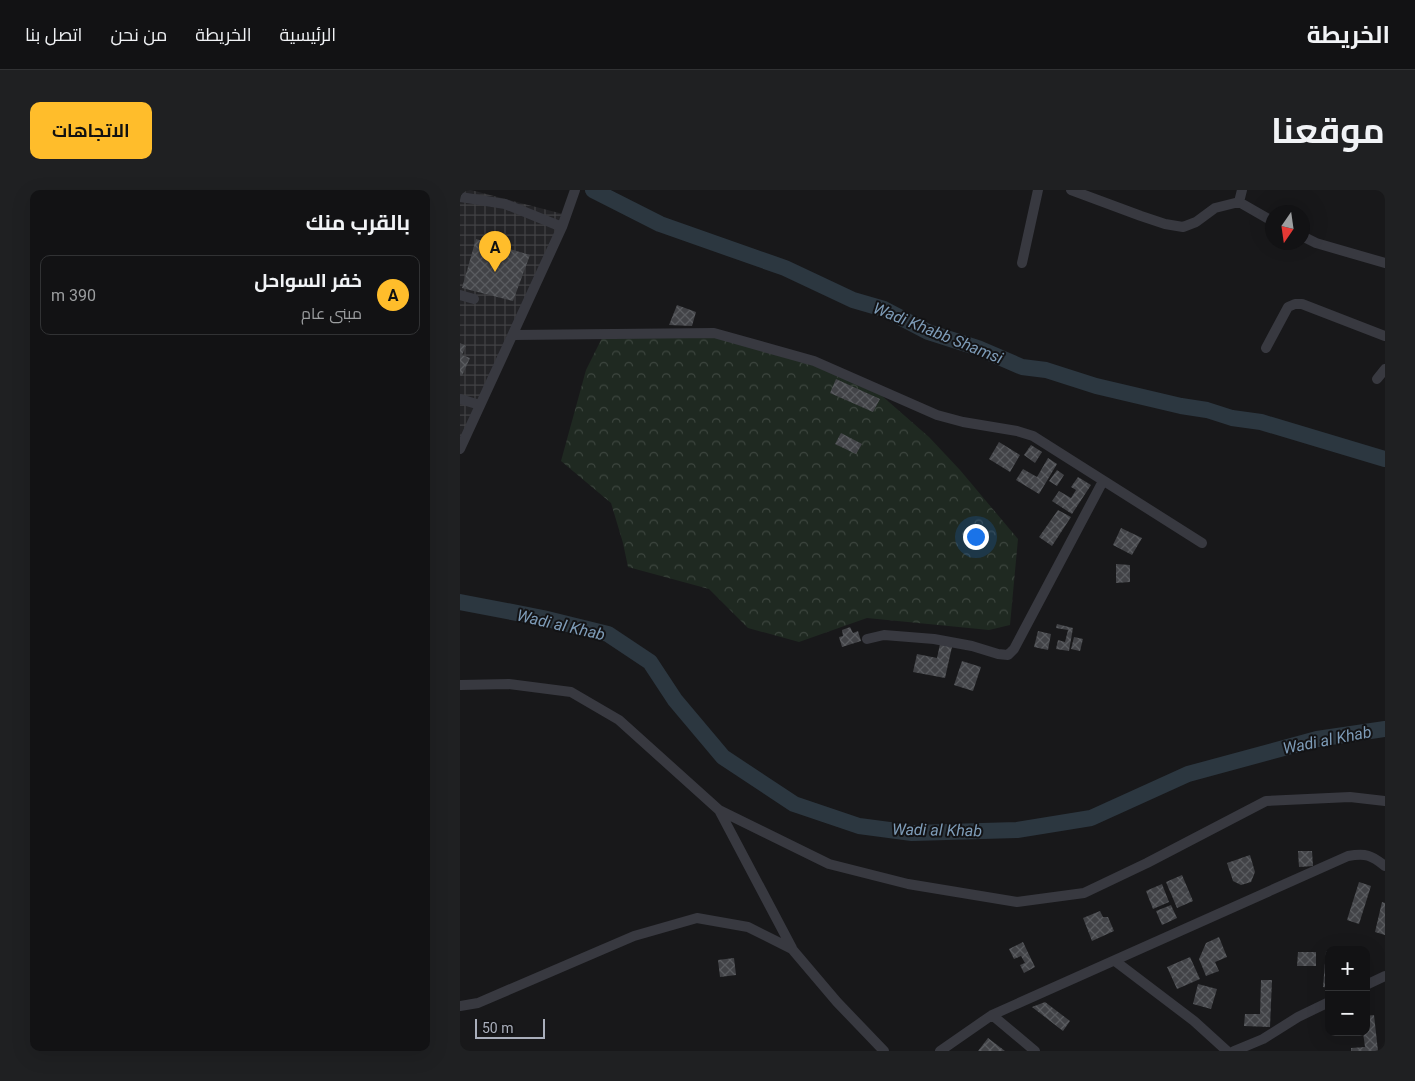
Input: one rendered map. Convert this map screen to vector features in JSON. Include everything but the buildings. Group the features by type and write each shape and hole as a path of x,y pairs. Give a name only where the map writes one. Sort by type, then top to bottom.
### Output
{"street":[{"path":"460,449 562,227 575,190"},
{"path":"1022,263 1038,190"},
{"path":"1071,190 1165,224 1183,227 1196,222 1215,208 1239,202 1265,217"},
{"path":"1239,202 1242,190"},
{"path":"460,197 505,204 562,227"},
{"path":"1310,240 1385,263"},
{"path":"460,295 474,299"},
{"path":"1266,348 1288,307 1295,304 1302,304 1385,336"},
{"path":"513,335 714,333 814,361 937,415 1033,436 1202,543"},
{"path":"1378,379 1385,369"},
{"path":"460,400 480,405"},
{"path":"867,639 884,635 934,638 998,654 1008,654 1014,649 1103,481"},
{"path":"460,684 509,684 571,692 618,720 719,810 828,864 908,884 1017,902 1084,893 1147,863 1266,801 1350,797 1385,801"},
{"path":"719,810 792,949 837,1002 884,1051"},
{"path":"940,1051 992,1015 1348,856 1359,854 1373,856 1385,866"},
{"path":"460,1006 478,1003 634,936 697,918 748,926 792,949"},
{"path":"1115,961 1194,1021 1227,1051"},
{"path":"1370,982 1385,976"},
{"path":"1234,1051 1263,1039 1298,1017 1325,1004"},
{"path":"992,1015 1035,1051"}],"shaded area":[{"path":"460,190 471,190 563,214 460,444"}],"green space":[{"path":"606,330 718,331 818,359 881,395 929,437 960,470 1018,539 1010,625 989,630 867,618 799,642 748,628 709,589 628,567 611,503 561,461 586,370"}],"waterway":[{"name":"Wadi Khabb Shamsi","path":"593,190 660,224 785,268 853,300 884,309 928,332 978,348 1022,367 1046,370 1096,386 1181,406 1207,410 1232,418 1261,422 1385,459"},
{"name":"Wadi al Khab","path":"460,602 543,618 608,634 650,662 675,700 723,757 794,804 859,826 912,833 1017,830 1091,818 1188,774 1317,739 1385,729"}],"place":[{"name":"خفر السواحل","path":"495,272"}]}
